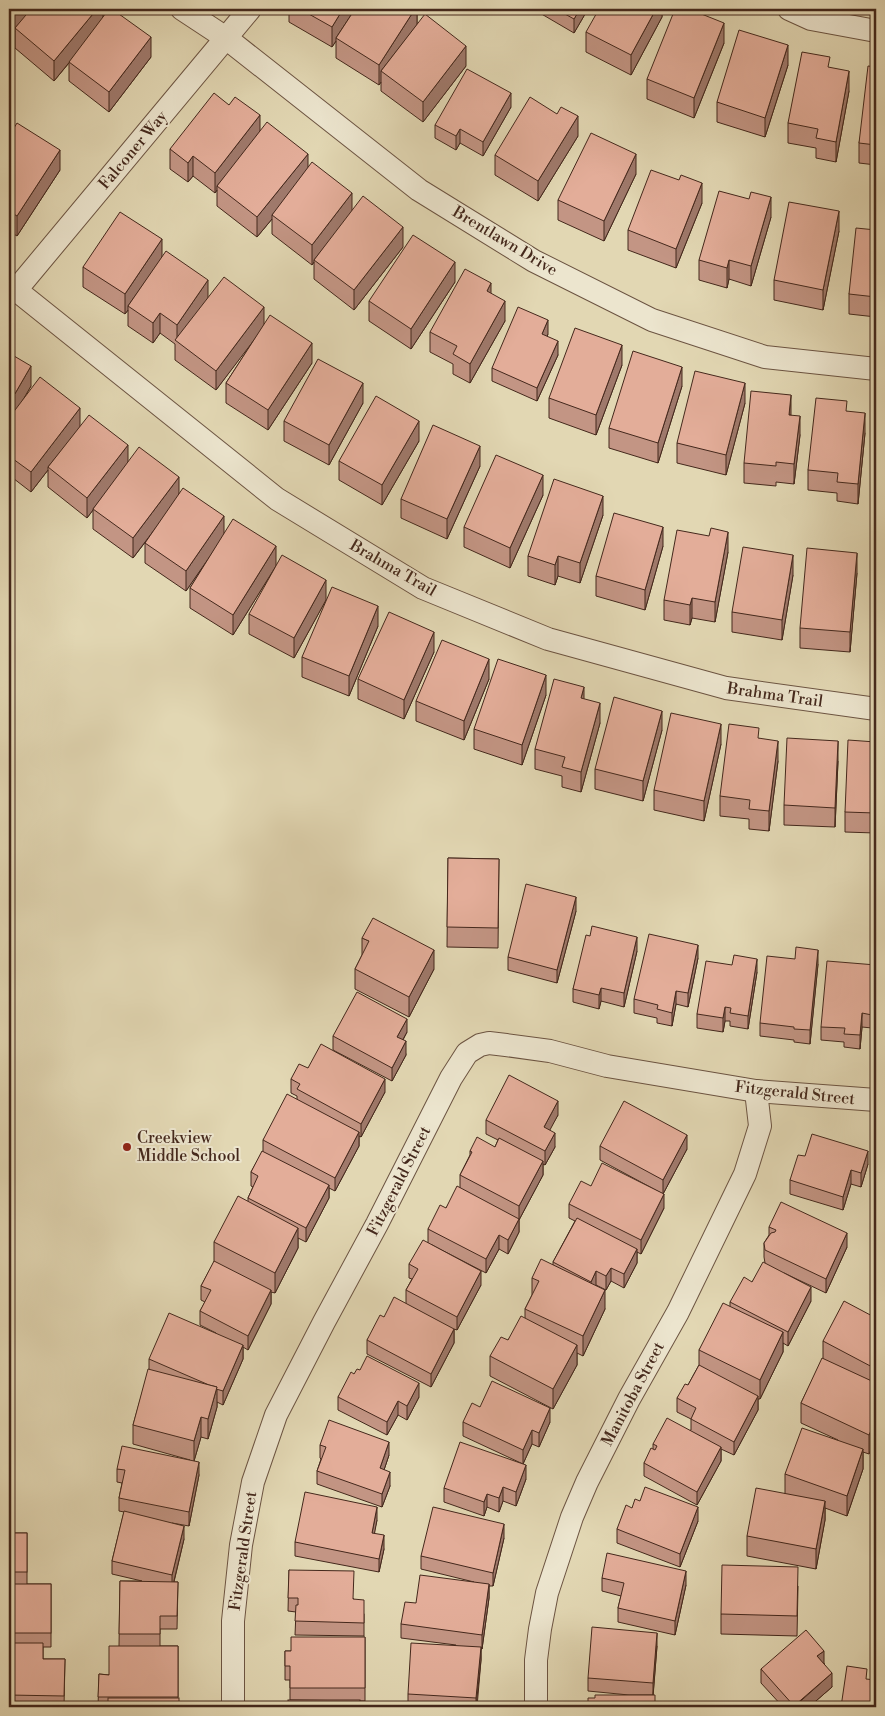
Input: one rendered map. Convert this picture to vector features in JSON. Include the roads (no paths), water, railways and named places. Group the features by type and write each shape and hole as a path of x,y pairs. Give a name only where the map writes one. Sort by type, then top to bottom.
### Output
{"street":[{"name":"Brentlawn Drive","path":"182,9 226,38 419,190 534,261 652,320 765,357 876,369"},
{"name":"Falconer Way","path":"12,290 250,9"},
{"path":"789,9 811,18 876,31"},
{"name":"Brahma Trail","path":"12,290 277,499 423,588 548,639 726,688 876,709"},
{"name":"Fitzgerald Street","path":"233,1707 233,1621 241,1544 253,1482 267,1440 276,1415 377,1224 451,1078 467,1053 480,1045 489,1043 550,1051 607,1066 756,1091 876,1100"},
{"name":"Manitoba Street","path":"536,1707 536,1660 540,1629 547,1593 572,1517 628,1399 678,1312 745,1174 760,1126 756,1091"}],"place":[{"name":"Creekview Middle School","path":"127,1147"}]}
